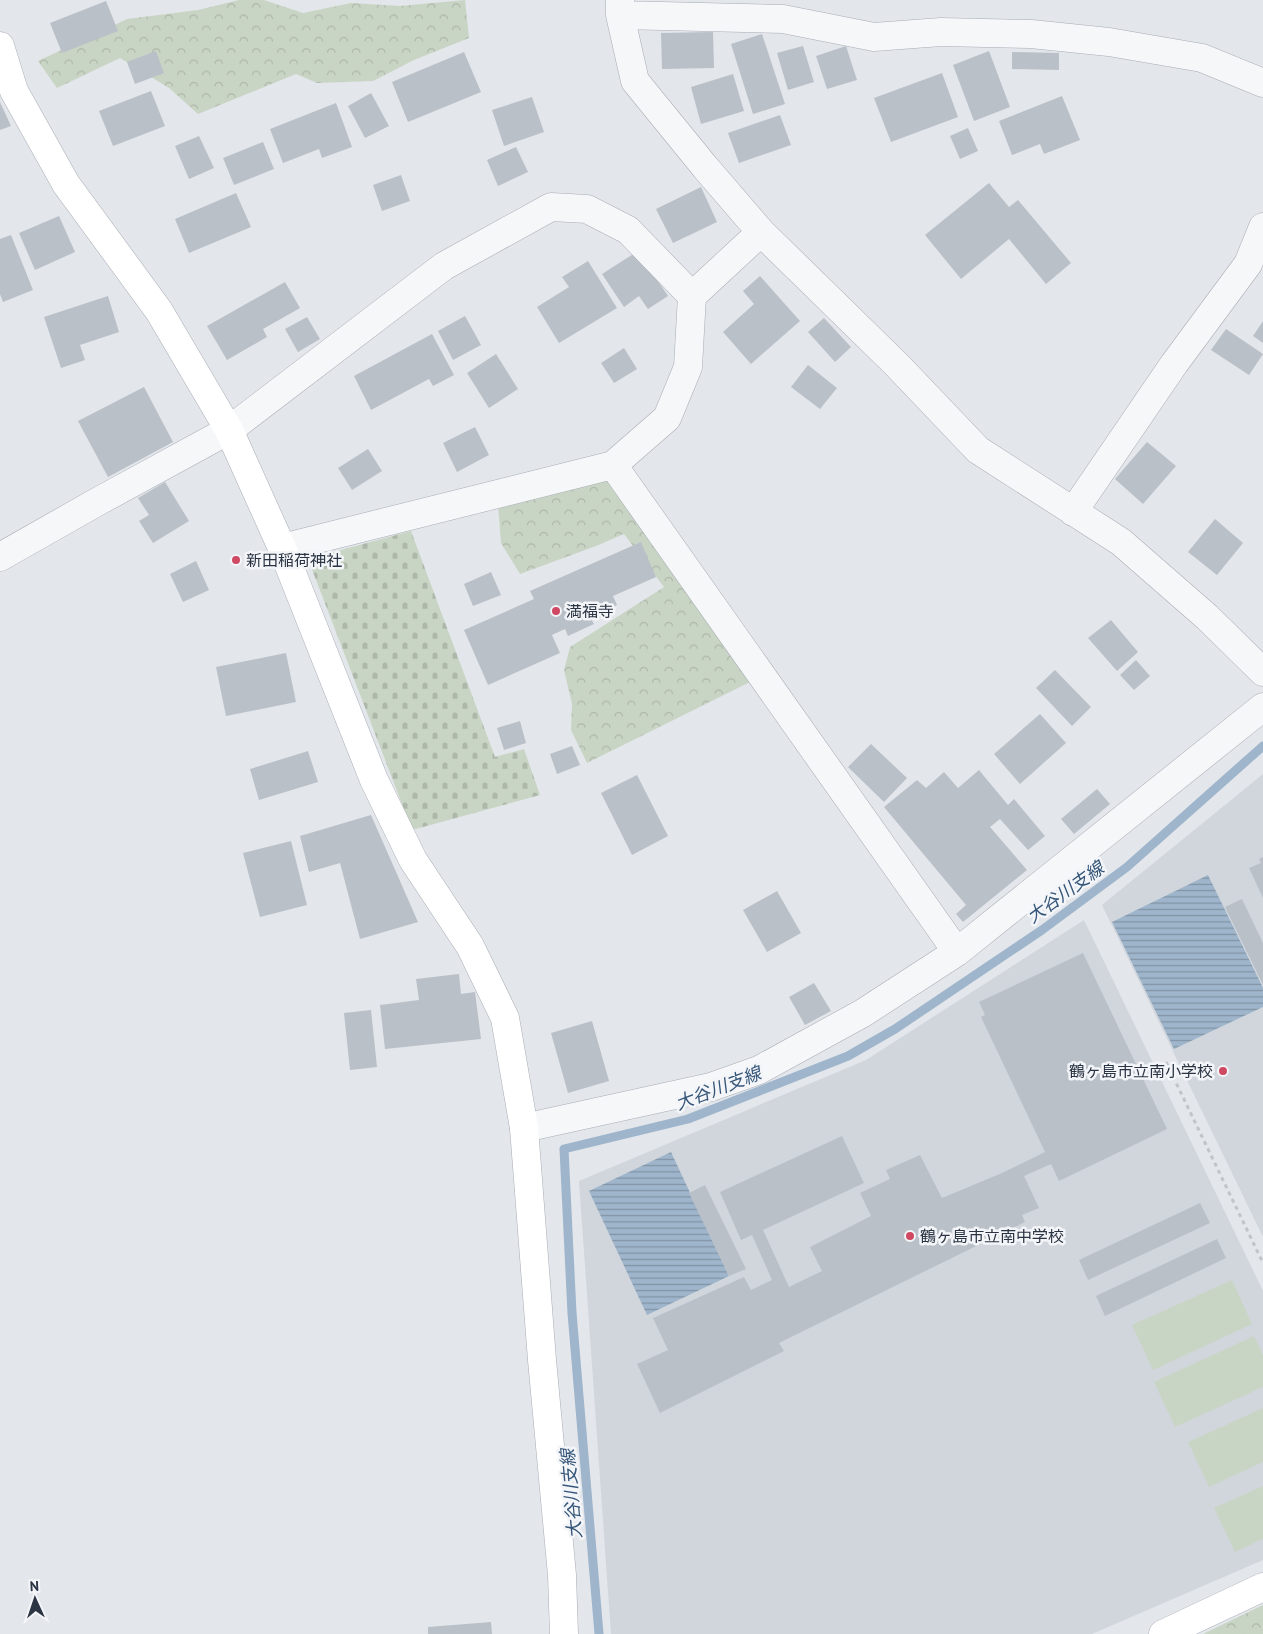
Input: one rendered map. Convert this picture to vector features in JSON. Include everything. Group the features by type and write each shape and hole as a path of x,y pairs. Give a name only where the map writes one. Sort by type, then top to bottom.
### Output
{"street":[{"path":"1263,83 1202,58 1109,42 1031,34 941,32 874,37 783,19 620,8 635,81 761,232 897,365 978,450 1121,542 1207,617 1263,672"},
{"path":"0,46 14,91 66,184 159,311 228,430 282,548 374,780 413,860 470,946 505,1018 524,1128 542,1360 562,1575 564,1634"},
{"path":"0,557 228,430 444,266 551,207 587,209 628,230 692,296"},
{"path":"1073,512 1174,364 1248,264 1263,227"},
{"path":"282,548 613,465 667,418 688,367 692,296 761,232"},
{"path":"613,465 957,952"},
{"path":"524,1128 711,1087 759,1070 863,1013 957,952 1263,707"},
{"path":"1163,1634 1263,1587"}],"path":[{"path":"1166,1062 1263,1263"}],"shaded area":[{"name":"鶴ヶ島市立南小学校","path":"1263,774 1263,1237 1102,905"},
{"name":"鶴ヶ島市立南中学校","path":"1084,920 1263,1291 1263,1560 1092,1634 611,1634 579,1181 866,1060"}],"green space":[{"path":"239,0 264,0 303,13 351,3 400,6 465,0 469,38 414,60 373,81 317,83 296,74 198,114 169,88 120,58 57,88 38,61 127,19 198,10"},
{"path":"612,475 752,681 587,763 571,730 572,704 564,670 570,647 664,587 624,534 520,574 501,543 498,504"},
{"path":"411,531 495,757 524,749 540,795 412,830 308,559"},
{"path":"1232,1280 1252,1324 1153,1370 1132,1325"},
{"path":"1254,1336 1263,1355 1263,1387 1175,1427 1154,1382"},
{"path":"1263,1408 1263,1462 1209,1487 1188,1442"},
{"path":"1263,1486 1263,1539 1235,1552 1214,1508"},
{"path":"1263,1605 1263,1634 1203,1634"}],"water":[{"path":"1208,875 1263,988 1263,1007 1174,1049 1112,922"},
{"path":"671,1152 729,1276 647,1315 589,1191"}],"building":[{"path":"106,1 118,31 62,53 50,23"},
{"path":"713,32 714,68 662,69 661,33"},
{"path":"762,34 785,104 753,114 731,44"},
{"path":"803,46 814,82 788,90 777,53"},
{"path":"846,46 857,80 827,89 816,56"},
{"path":"156,51 164,73 135,84 127,62"},
{"path":"989,51 1010,107 974,121 953,65"},
{"path":"464,52 481,92 408,122 392,82"},
{"path":"1012,52 1059,53 1059,70 1012,69"},
{"path":"942,73 958,117 891,142 874,98"},
{"path":"733,74 744,111 701,124 691,87"},
{"path":"151,91 165,126 113,146 99,111"},
{"path":"371,93 389,126 365,138 348,106"},
{"path":"1062,96 1080,140 1044,154 1040,144 1012,155 999,121"},
{"path":"532,97 544,132 504,146 492,110"},
{"path":"0,102 11,126 0,130"},
{"path":"336,103 352,147 322,158 319,149 283,163 270,129"},
{"path":"780,115 791,145 739,163 728,133"},
{"path":"968,128 978,151 960,159 950,136"},
{"path":"199,136 214,168 189,179 175,146"},
{"path":"263,142 274,169 234,185 223,158"},
{"path":"516,147 528,172 498,186 487,160"},
{"path":"401,175 410,201 382,211 373,185"},
{"path":"989,183 1009,207 1018,200 1071,263 1046,284 1009,239 961,279 925,235"},
{"path":"701,187 717,222 673,243 656,209"},
{"path":"236,193 251,227 189,253 175,219"},
{"path":"59,216 75,252 35,270 19,233"},
{"path":"11,235 33,290 3,302 0,294 0,239"},
{"path":"638,251 668,296 648,309 639,296 624,307 602,274"},
{"path":"588,261 617,308 559,343 537,307 569,287 562,277"},
{"path":"760,276 800,321 751,364 723,332 754,304 743,291"},
{"path":"285,282 300,308 263,329 267,337 227,360 207,326"},
{"path":"108,296 119,332 80,345 85,360 61,368 44,317"},
{"path":"465,316 481,345 453,360 438,331"},
{"path":"307,317 320,339 298,352 285,329"},
{"path":"824,318 851,347 835,362 808,332"},
{"path":"1263,321 1263,343 1253,336"},
{"path":"1226,329 1263,354 1249,375 1211,350"},
{"path":"432,334 454,375 433,386 429,379 371,410 354,376"},
{"path":"624,348 637,369 614,383 601,363"},
{"path":"496,354 518,389 489,408 467,373"},
{"path":"808,365 837,388 820,409 791,387"},
{"path":"144,387 173,442 108,477 78,421"},
{"path":"475,427 489,455 457,472 443,443"},
{"path":"1147,442 1176,466 1143,504 1115,479"},
{"path":"368,449 382,471 352,490 338,468"},
{"path":"165,482 189,521 153,543 139,521 149,515 138,498"},
{"path":"1215,519 1243,543 1217,575 1188,552"},
{"name":"満福寺","path":"641,542 656,577 613,596 617,605 590,617 594,624 568,636 565,629 552,635 560,653 488,685 464,630 534,599 530,591"},
{"path":"196,561 209,590 183,602 170,574"},
{"path":"491,572 501,595 473,606 464,584"},
{"path":"1111,620 1138,652 1117,671 1088,638"},
{"path":"286,653 296,702 226,716 216,667"},
{"path":"1136,660 1150,676 1134,690 1120,675"},
{"path":"1055,670 1091,707 1072,726 1036,688"},
{"path":"1040,714 1066,743 1020,784 994,754"},
{"path":"520,721 526,743 504,750 497,728"},
{"path":"871,744 907,778 884,802 848,767"},
{"path":"572,746 580,765 557,774 550,754"},
{"path":"308,751 318,782 259,800 250,769"},
{"path":"979,770 1008,805 1014,799 1045,836 1028,850 1000,819 990,827 1027,870 963,922 956,914 966,905 884,807 917,780 926,788 944,772 958,788"},
{"path":"637,775 668,836 632,855 601,793"},
{"path":"1097,789 1110,804 1074,834 1061,819"},
{"path":"371,815 418,922 360,939 340,863 309,872 300,836"},
{"path":"291,841 307,905 260,917 243,853"},
{"path":"1263,857 1263,898 1249,868 1261,863 1259,859"},
{"path":"777,891 801,933 767,952 743,910"},
{"path":"1242,899 1263,943 1263,985 1225,907"},
{"path":"1083,953 1167,1129 1059,1181 1051,1164 1024,1176 1039,1208 1022,1215 1025,1222 779,1343 784,1351 660,1413 637,1364 668,1350 653,1318 744,1277 751,1290 772,1280 752,1235 741,1240 720,1192 842,1136 864,1183 763,1230 789,1287 822,1271 810,1247 871,1216 860,1193 890,1179 886,1170 920,1155 942,1198 1002,1173 1045,1152 981,1017 985,1015 979,1002"},
{"path":"459,974 461,994 475,992 481,1039 385,1049 380,1005 419,1000 416,979"},
{"path":"814,983 831,1011 805,1025 789,997"},
{"path":"371,1010 377,1067 350,1070 344,1013"},
{"path":"592,1021 609,1081 568,1093 551,1033"},
{"path":"705,1185 746,1269 729,1276 689,1193"},
{"path":"1200,1203 1210,1223 1088,1280 1079,1260"},
{"path":"1217,1239 1226,1258 1105,1316 1096,1296"},
{"path":"491,1622 492,1634 428,1634 428,1627"}],"waterway":[{"name":"大谷川支線","path":"599,1634 572,1313 564,1149 688,1119 848,1056 895,1029 1042,930 1127,867 1263,746"}],"place":[{"name":"新田稲荷神社","path":"236,560"},
{"name":"満福寺","path":"556,611"},
{"name":"鶴ヶ島市立南小学校","path":"1223,1071"},
{"name":"鶴ヶ島市立南中学校","path":"910,1236"}]}
